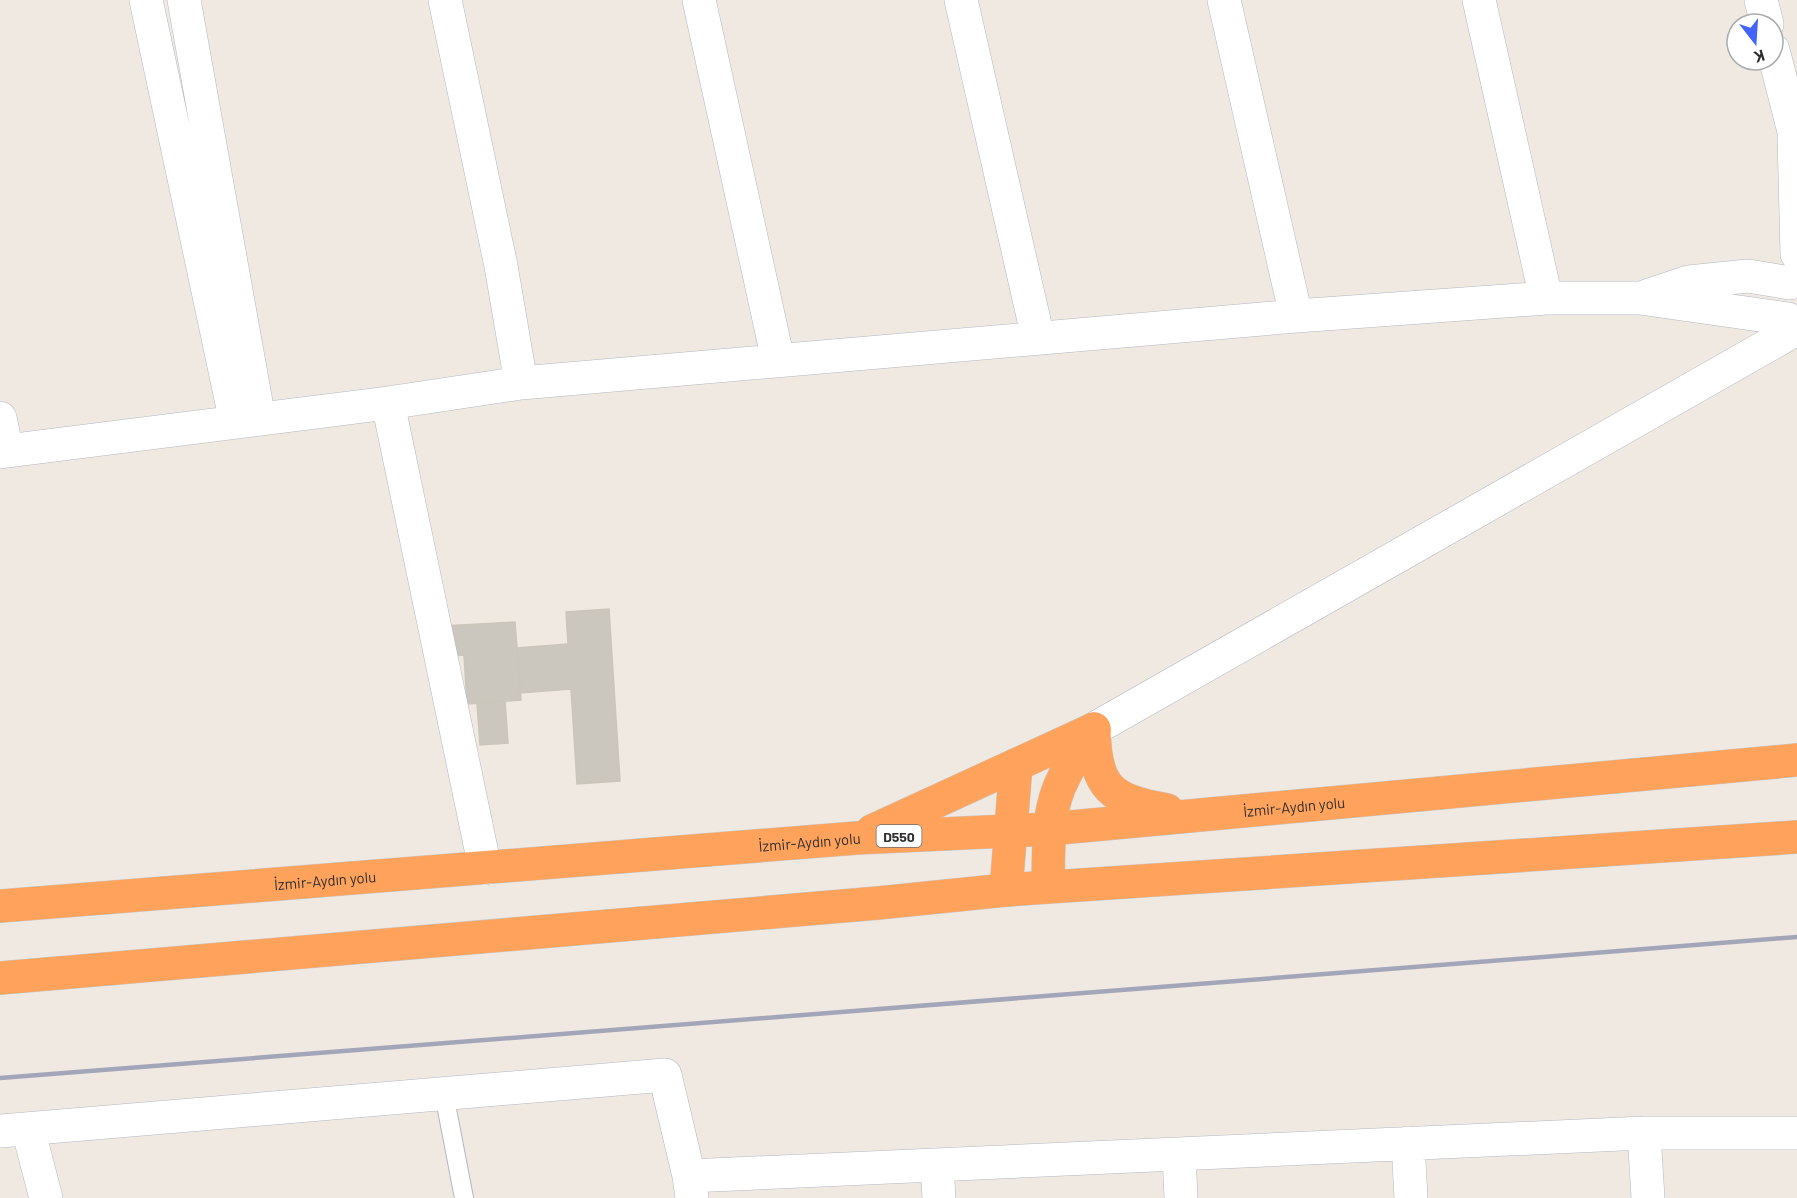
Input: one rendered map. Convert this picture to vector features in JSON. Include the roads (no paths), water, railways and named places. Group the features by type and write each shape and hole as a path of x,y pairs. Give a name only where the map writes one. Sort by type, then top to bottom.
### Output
{"highway":[{"path":"857,838 1094,729"},
{"path":"1094,729 1095,754 1107,786 1134,804 1196,815"},
{"path":"1048,887 1049,829 1053,803 1064,776 1094,729"},
{"name":"İzmir-Aydın yolu","path":"0,906 857,838 1049,829 1797,760"},
{"path":"1006,890 1016,765"},
{"path":"0,978 854,906 1006,890 1797,837"}],"street":[{"path":"146,0 248,421"},
{"path":"184,0 248,421"},
{"path":"446,0 501,266 521,383"},
{"path":"699,0 778,360"},
{"path":"961,0 1038,338"},
{"path":"1224,0 1296,316"},
{"path":"1479,0 1546,298"},
{"path":"1778,72 1795,140 1795,270 1784,307 1793,327"},
{"path":"1640,298 1689,282 1795,270"},
{"path":"0,418 4,451 388,403 521,383 1296,316 1546,298 1640,298 1793,327"},
{"path":"1094,729 1793,327"},
{"path":"388,403 485,868"},
{"path":"46,1198 14,1130 664,1075 690,1187 937,1165 1644,1132 1797,1133"},
{"path":"1644,1132 1648,1198"},
{"path":"1408,1143 1411,1198"},
{"path":"1179,1154 1181,1198"},
{"path":"937,1165 939,1198"}],"lane":[{"path":"444,1094 464,1198"}],"railway":[{"path":"0,1078 1797,937"}]}
